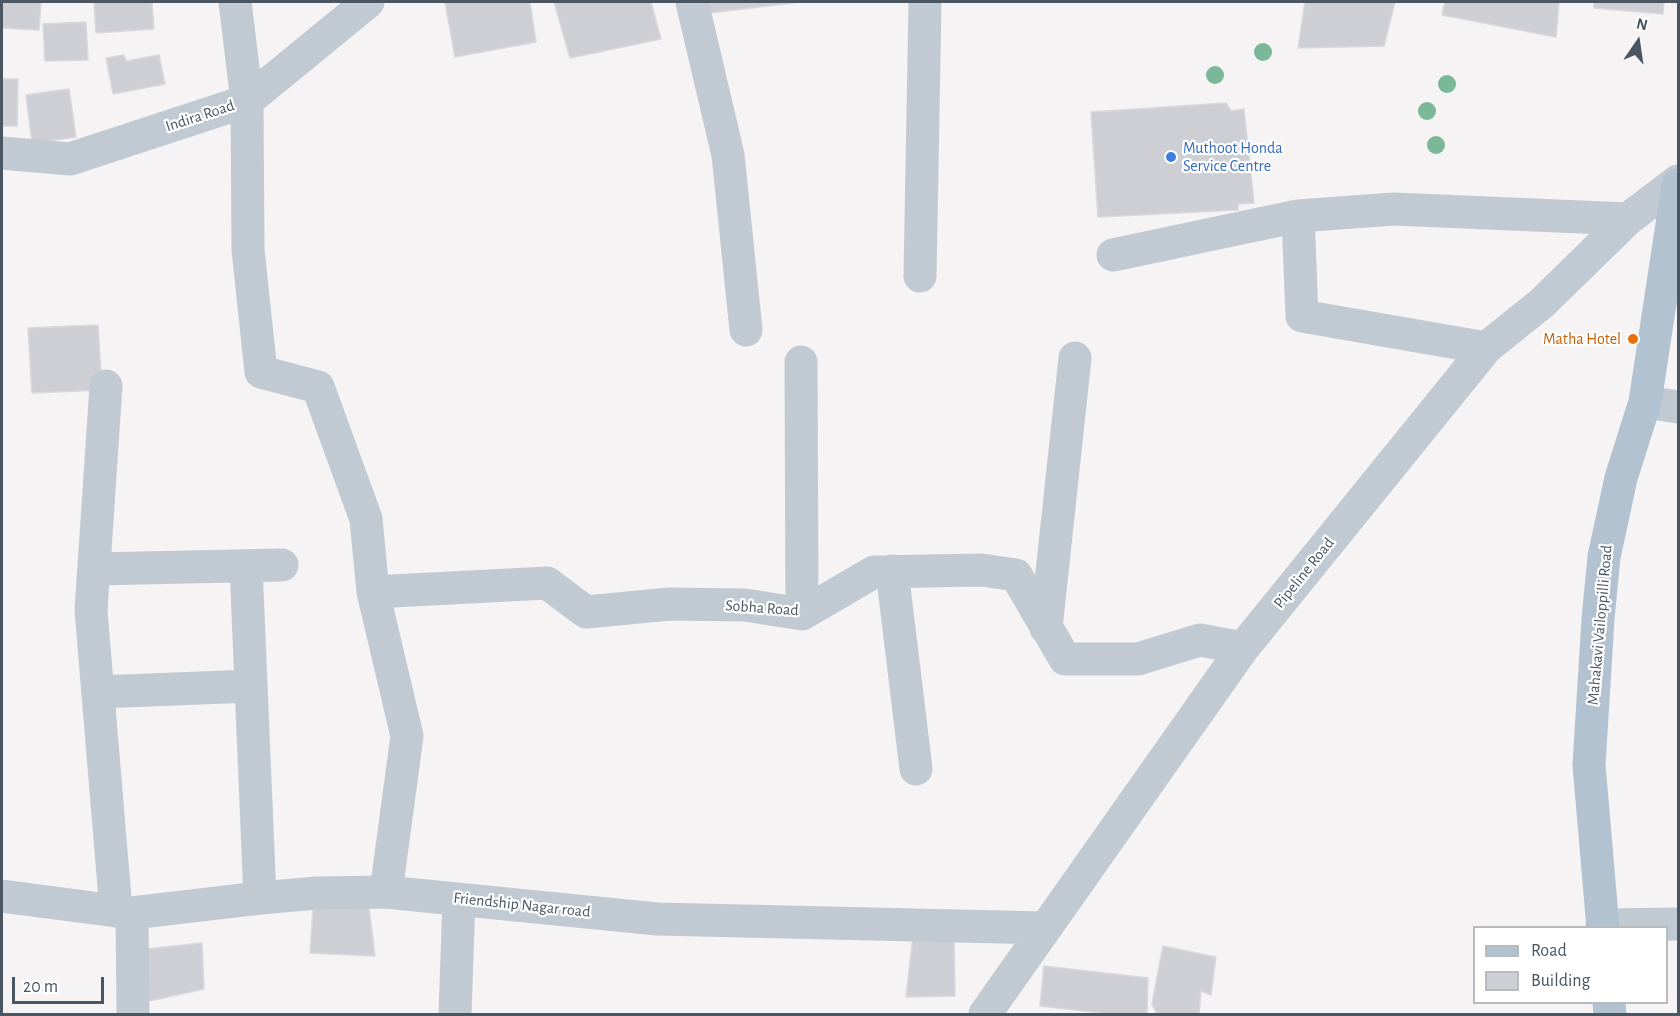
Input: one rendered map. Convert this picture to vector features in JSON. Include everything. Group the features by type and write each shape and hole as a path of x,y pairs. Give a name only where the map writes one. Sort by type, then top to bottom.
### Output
{"main road":[{"name":"Mahakavi Vailoppilli Road","path":"1602,926 1589,765 1604,557 1621,478 1645,402 1678,183"}],"street":[{"path":"235,2 247,101 248,250 261,372 318,387 366,519 373,591 407,736 386,892"},
{"name":"Indira Road","path":"2,153 70,159 247,101 368,2"},
{"path":"692,2 728,155 746,330"},
{"path":"920,276 925,2"},
{"name":"Pipeline Road","path":"985,1014 1243,648 1486,348 1542,303 1628,219 1678,183"},
{"path":"1113,255 1298,216 1394,209 1628,219"},
{"path":"1298,216 1302,316 1486,348"},
{"path":"1046,628 1075,358"},
{"path":"801,362 802,614"},
{"path":"106,386 91,610 133,1014"},
{"path":"1645,402 1678,407"},
{"path":"94,568 282,565"},
{"path":"246,566 260,898"},
{"name":"Sobha Road","path":"373,591 547,583 586,612 670,604 745,605 802,614 874,572 982,570 1016,575 1065,659 1138,659 1200,640 1243,648"},
{"path":"892,571 916,769"},
{"path":"98,692 251,686"},
{"name":"Friendship Nagar road","path":"2,896 124,912 317,893 386,892 657,919 1045,928"},
{"path":"455,1014 459,899"},
{"path":"1602,926 1678,924"}],"building":[{"path":"2,2 41,2 39,30 2,28"},
{"path":"94,2 152,2 154,29 96,33"},
{"path":"445,2 530,2 536,42 455,57"},
{"path":"554,2 651,2 661,39 570,58"},
{"path":"700,2 801,2 701,14"},
{"path":"1305,2 1395,2 1384,46 1298,48"},
{"path":"1445,2 1559,2 1556,37 1442,15"},
{"path":"1594,2 1664,2 1663,14 1594,8"},
{"path":"86,22 88,60 45,61 43,24"},
{"path":"124,55 126,61 159,55 165,84 113,94 106,58"},
{"path":"2,79 18,79 17,126 2,126"},
{"path":"69,89 76,137 32,143 26,95"},
{"name":"Muthoot Honda Service Centre","path":"1226,103 1231,111 1244,109 1254,203 1238,204 1238,210 1098,217 1091,112"},
{"path":"98,325 102,390 32,393 28,328"},
{"path":"313,908 369,908 375,956 310,953"},
{"path":"913,936 954,938 955,996 906,997"},
{"path":"202,943 204,989 145,1002 138,950"},
{"path":"1163,946 1216,957 1211,995 1201,991 1199,1014 1157,1014 1152,1004"},
{"path":"1044,966 1148,978 1147,1014 1110,1014 1040,1006"}],"place":[{"name":"Muthoot Honda Service Centre","path":"1171,157"},
{"name":"Matha Hotel","path":"1633,339"}]}
